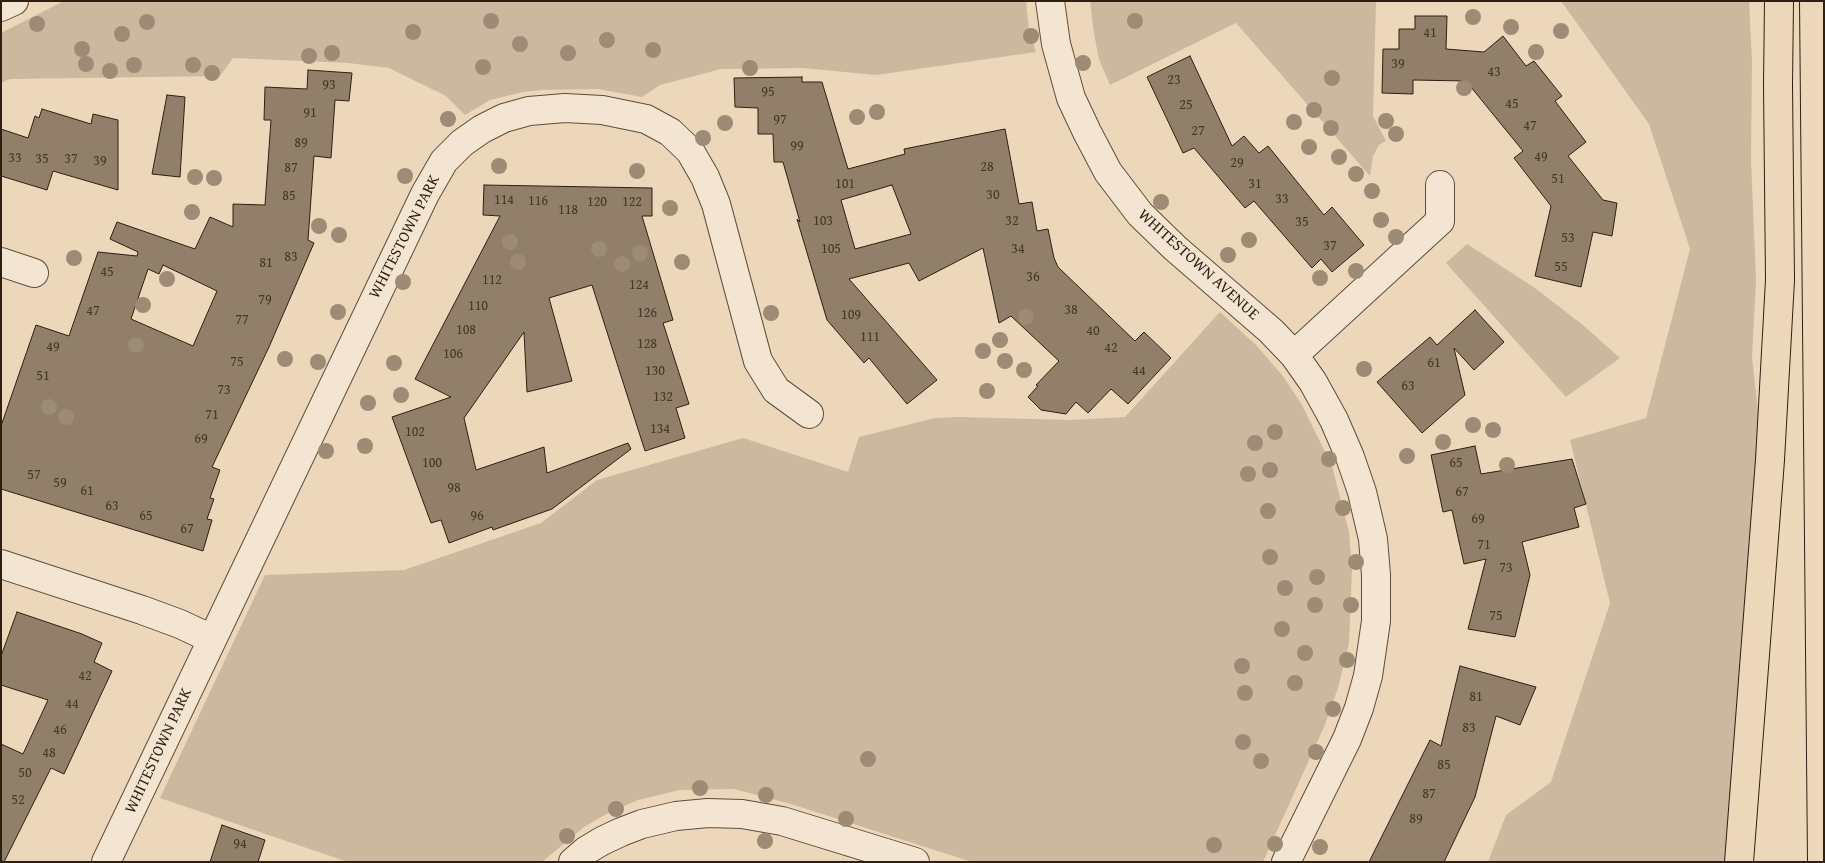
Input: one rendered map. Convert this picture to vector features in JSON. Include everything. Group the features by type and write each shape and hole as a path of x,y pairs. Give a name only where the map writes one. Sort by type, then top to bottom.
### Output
{"highway":[{"path":"1739,862 1770,460 1780,280 1779,1"},
{"path":"1814,1 1822,862"}],"street":[{"path":"1,7 14,1"},
{"name":"WHITESTOWN AVENUE","path":"1050,1 1056,44 1071,98 1086,132 1108,172 1140,214 1174,248 1271,331 1294,355 1334,420 1360,482 1372,539 1377,599 1368,676 1347,740 1286,862"},
{"name":"WHITESTOWN PARK","path":"106,862 133,809 212,639 425,194 444,161 462,143 482,129 504,118 529,110 565,108 602,110 646,119 670,132 690,151 705,177 716,204 758,360 776,390 809,414"},
{"path":"1294,355 1440,221 1440,185"},
{"path":"1,262 34,273"},
{"path":"1,564 142,610 180,624 212,639"},
{"path":"573,862 595,846 639,825 676,816 708,813 742,814 782,821 915,862"}],"shaded area":[{"path":"64,1 1026,1 1029,30 1036,52 876,75 803,68 721,69 660,85 642,97 598,89 542,90 523,92 490,100 465,115 446,96 389,68 348,63 233,58 220,76 10,79 1,83 1,33"},
{"path":"1090,1 1376,1 1373,116 1386,141 1379,145 1373,156 1370,176 1236,23 1110,85 1099,59"},
{"path":"1561,1 1749,1 1752,62 1751,160 1756,280 1752,357 1762,447 1730,862 1488,862 1506,815 1551,782 1610,603 1570,440 1646,418 1690,249 1649,124"},
{"path":"1467,244 1535,288 1584,326 1620,358 1566,397 1446,263"},
{"path":"1220,312 1256,345 1282,375 1301,403 1332,466 1349,532 1352,568 1349,643 1338,688 1324,727 1263,862 972,862 791,804 734,789 680,790 638,800 610,812 584,827 542,862 348,862 160,798 265,575 404,570 541,523 597,480 743,438 848,472 859,437 935,418 1071,420 1125,417"}],"building":[{"path":"1415,16 1447,16 1446,49 1484,52 1503,36 1526,66 1534,61 1562,96 1555,101 1586,142 1568,156 1603,200 1617,203 1612,236 1593,232 1581,287 1535,276 1551,206 1514,158 1523,151 1466,81 1413,80 1413,94 1382,93 1383,49 1399,49 1399,29 1415,29"},
{"path":"1190,56 1232,146 1244,136 1259,153 1268,146 1324,215 1332,207 1364,245 1332,272 1321,259 1312,268 1254,201 1245,208 1194,148 1183,153 1147,77"},
{"path":"308,70 352,73 349,101 335,100 331,158 314,156 308,240 314,243 269,347 212,467 220,470 210,498 214,499 207,519 212,520 203,551 1,489 1,426 36,325 69,336 98,252 137,256 138,252 110,239 117,222 195,249 210,217 233,227 233,204 265,205 271,120 264,120 265,87 307,89","holes":["163,265 217,291 193,346 131,319 148,269 159,274"]},
{"path":"802,77 802,82 822,82 848,169 905,154 904,149 1005,129 1019,204 1032,202 1037,231 1048,229 1054,258 1058,267 1135,341 1144,332 1171,358 1128,404 1111,389 1088,413 1076,402 1066,414 1041,410 1028,397 1038,386 1036,385 1059,361 1011,316 999,323 983,248 919,281 909,263 849,279 937,380 907,404 869,358 864,363 827,320 797,219 800,222 783,162 774,162 773,134 758,134 758,108 735,107 734,78","holes":["892,185 911,234 855,249 841,200"]},
{"path":"167,95 185,97 180,177 152,174"},
{"path":"42,109 91,124 93,114 118,120 118,190 53,171 47,190 1,176 1,129 28,138 35,116 39,118"},
{"path":"484,185 652,188 652,216 642,216 673,320 663,323 689,404 676,408 685,438 645,451 592,285 549,298 572,381 527,392 524,332 464,418 476,470 544,447 547,473 628,443 631,449 552,509 493,530 492,527 449,543 441,520 431,523 392,417 451,397 415,379 500,216 483,215"},
{"path":"1475,310 1504,342 1474,370 1454,348 1465,395 1422,433 1377,382 1430,337 1437,345"},
{"path":"1475,446 1481,474 1572,459 1586,504 1574,508 1579,527 1522,542 1530,575 1515,637 1468,629 1486,559 1464,564 1452,510 1443,512 1431,455"},
{"path":"17,612 82,634 102,643 94,662 112,671 64,774 51,768 4,862 1,862 1,744 23,754 48,700 1,685 1,656"},
{"path":"1460,666 1536,687 1520,725 1496,716 1475,797 1444,862 1369,862 1430,740 1441,746"},
{"path":"222,825 265,840 258,862 210,862"}]}
